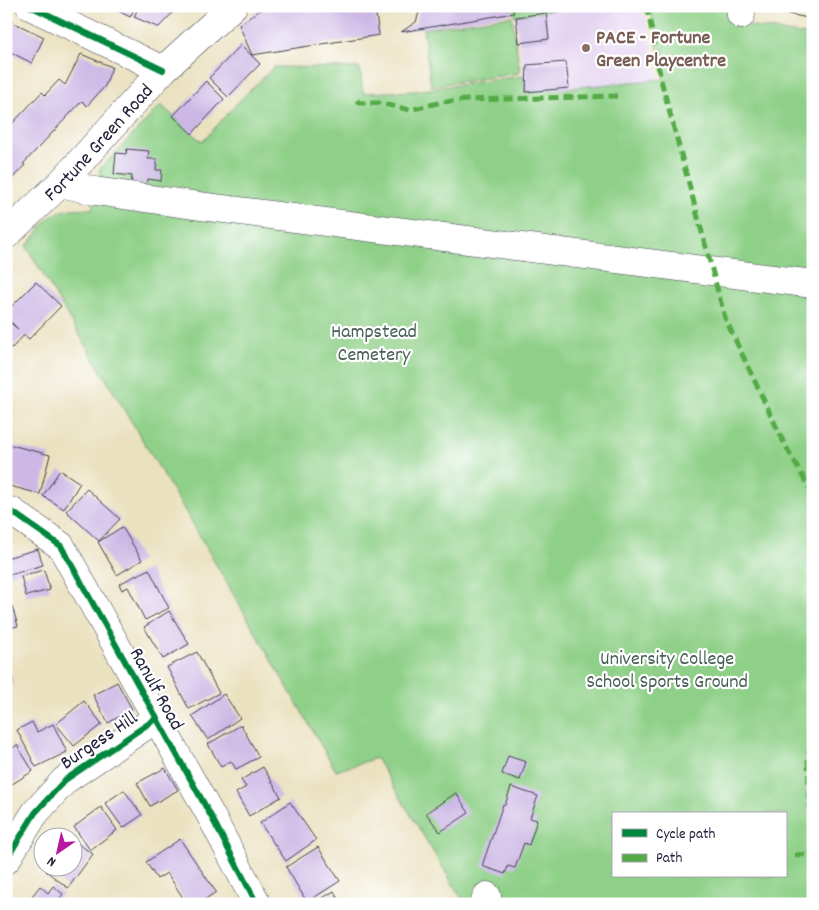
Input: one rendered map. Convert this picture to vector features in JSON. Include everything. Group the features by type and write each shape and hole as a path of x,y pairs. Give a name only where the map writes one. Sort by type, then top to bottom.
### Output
{"street":[{"path":"30,6 163,70"},
{"name":"Fortune Green Road","path":"6,235 61,184 163,70 232,6"},
{"path":"61,184 95,191 181,203 813,284"},
{"name":"Ranulf Road","path":"6,513 11,512 61,546 212,818 257,904"},
{"name":"Burgess Hill","path":"6,860 36,812 65,780 156,718"}],"shaded area":[{"name":"PACE - Fortune Green Playcentre","path":"576,6 643,6 659,79 526,92 515,16"}],"green space":[{"path":"510,6 576,6 515,16"},
{"name":"Hampstead Cemetery","path":"650,6 731,6 749,26 813,36 813,904 465,904 376,758 336,771 185,511 26,246 52,216 64,210 92,209 100,169 161,105 202,142 237,103 274,67 360,68 363,93 415,91 523,76 526,92 664,79"},
{"path":"512,16 520,73 431,86 423,29"}],"building":[{"path":"109,6 136,6 130,17"},
{"path":"139,6 179,6 157,27 134,17"},
{"path":"265,6 368,6 368,10 375,8 379,35 252,55 239,25"},
{"path":"421,6 510,6 514,13 401,32 416,22"},
{"path":"789,6 813,6 813,19 788,14"},
{"path":"546,13 549,39 519,43 516,17"},
{"path":"6,19 44,37 32,63 6,50"},
{"path":"241,45 260,64 228,97 209,78"},
{"path":"81,54 112,67 105,86 87,106 82,101 6,185 6,125 9,127 42,92 45,95 59,80 65,85"},
{"path":"566,62 569,88 526,92 527,65"},
{"path":"206,81 224,99 192,134 173,116"},
{"path":"127,149 149,151 148,159 157,159 156,170 162,170 161,181 148,179 147,185 131,184 132,176 114,174 116,153 126,154"},
{"path":"36,282 61,306 29,339 24,335 12,348 6,344 6,319 18,329 6,317 6,312"},
{"path":"7,444 50,455 40,494 6,485"},
{"path":"60,470 80,483 64,509 43,496"},
{"path":"87,489 120,519 99,541 66,511"},
{"path":"122,527 142,560 117,575 98,542"},
{"path":"38,549 43,565 6,576 6,558"},
{"path":"149,569 169,608 145,620 128,587 122,590 119,584"},
{"path":"44,570 50,590 26,596 21,576"},
{"path":"12,606 18,626 6,629 6,608"},
{"path":"169,611 189,644 163,659 144,627"},
{"path":"197,652 219,693 189,709 167,667"},
{"path":"6,657 13,683 6,685"},
{"path":"117,682 132,709 108,723 93,695"},
{"path":"224,694 240,718 208,740 192,716"},
{"path":"84,701 102,724 74,746 56,724"},
{"path":"32,722 37,732 53,724 67,752 36,767 17,730"},
{"path":"241,725 259,757 236,769 231,761 221,767 208,744"},
{"path":"17,745 33,771 9,786 6,781 6,748 8,751"},
{"path":"508,756 526,762 520,780 502,774"},
{"path":"263,767 281,797 249,816 236,793 246,787 241,780"},
{"path":"165,768 178,790 150,806 137,783"},
{"path":"511,787 538,796 530,818 537,820 529,845 524,843 515,868 508,866 505,874 482,866 503,804 505,805"},
{"path":"124,790 142,815 123,828 105,803"},
{"path":"456,793 469,813 440,832 426,813"},
{"path":"290,802 316,840 286,861 260,823"},
{"path":"101,807 117,830 90,850 82,838 82,828 74,827"},
{"path":"180,839 216,892 198,904 187,904 167,873 157,879 146,862"},
{"path":"82,847 93,854 82,869"},
{"path":"318,847 340,881 307,902 286,867"},
{"path":"55,878 75,878 68,888"},
{"path":"40,886 48,893 53,886 63,894 57,902 60,904 26,904"},
{"path":"334,891 341,904 313,904"}],"marked path":[{"path":"647,6 661,80 725,318 784,443 813,495"},
{"path":"357,100 359,103 379,103 410,110 442,102 467,100 617,96"},
{"path":"813,730 808,757 813,904"},
{"path":"795,855 813,854"}],"cycle path":[{"path":"30,6 163,70"},
{"path":"6,513 11,511 61,546 212,818 257,904"},
{"path":"6,860 35,813 65,780 157,718"}],"place":[{"name":"PACE - Fortune Green Playcentre","path":"586,48"}],"park label":[{"name":"University College School Sports Ground","path":"667,668"}]}
